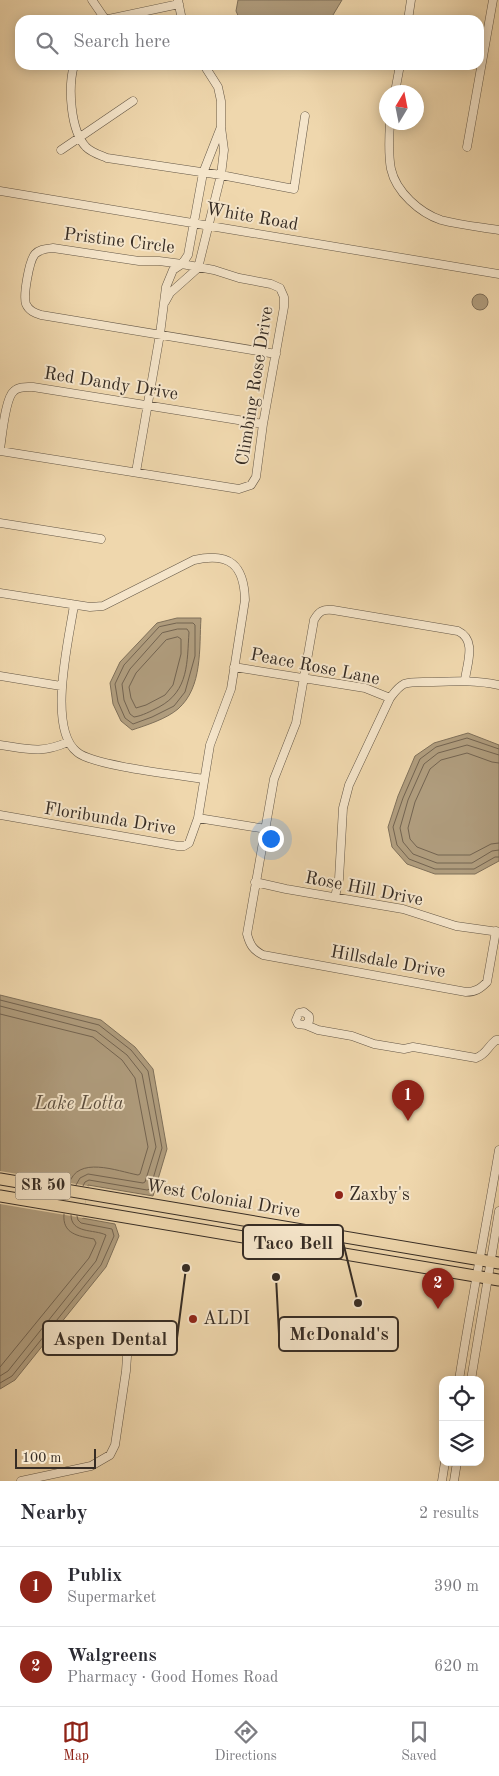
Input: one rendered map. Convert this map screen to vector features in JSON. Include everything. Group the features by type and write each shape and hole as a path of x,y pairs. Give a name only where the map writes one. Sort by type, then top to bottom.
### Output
{"highway":[{"name":"West Colonial Drive","path":"0,1179 490,1262"},
{"name":"West Colonial Drive","path":"0,1196 488,1278"},
{"path":"151,1221 154,1205"},
{"path":"314,1248 340,1245 355,1239"}],"street":[{"path":"92,0 101,15"},
{"path":"409,15 411,0"},
{"path":"484,51 493,0"},
{"path":"121,15 178,2 181,15"},
{"path":"73,70 71,95 74,118 81,137 86,147 96,154 107,158 222,175 294,189 305,116"},
{"path":"164,303 170,293 198,268 222,175 224,150 221,127 222,101 218,87 207,70"},
{"path":"396,85 399,70"},
{"path":"467,147 481,70"},
{"path":"61,150 132,101"},
{"path":"136,472 169,277 173,270 182,264 188,255 202,173 221,127"},
{"path":"389,130 388,149 391,171 401,189 419,209 440,219 499,230"},
{"name":"White Road","path":"0,191 499,274"},
{"name":"Pristine Circle","path":"160,334 41,315 31,311 26,304 25,296 31,261 35,254 43,249 53,248 140,261 158,260 182,264"},
{"name":"Climbing Rose Drive","path":"0,450 239,489 251,485 256,477 263,424 284,307 284,297 280,288 271,284 182,264"},
{"path":"160,334 276,354"},
{"name":"Red Dandy Drive","path":"0,450 9,399 14,391 23,387 33,386 263,424"},
{"path":"0,523 101,539"},
{"path":"0,593 90,607 103,606 194,560 209,557 224,560 236,566 242,575 245,587 245,600 231,689 210,745 198,818 266,829"},
{"path":"74,604 61,686 61,704 68,742 78,753 103,762 204,779"},
{"path":"255,882 274,779 296,723 314,620 318,612 325,609 458,631 465,634 469,640 470,648 464,680"},
{"name":"Peace Rose Lane","path":"234,666 365,688 390,698"},
{"path":"0,676 61,686"},
{"path":"335,897 339,879 343,808 349,785 390,698 404,684 414,682 464,680 482,681 499,685"},
{"path":"0,745 36,750 52,749 68,742"},
{"name":"Floribunda Drive","path":"0,815 178,846 190,843 198,818"},
{"name":"Rose Hill Drive","path":"255,882 403,909 456,926 498,931"},
{"name":"Hillsdale Drive","path":"255,882 248,928 250,944 254,950 264,955 474,992 487,982 498,931"},
{"path":"306,1025 318,1030 352,1036 374,1044 404,1049 413,1047 476,1058 483,1055 490,1045 499,1040"},
{"path":"472,1376 490,1262 499,1150"},
{"path":"460,1376 488,1278 499,1211"},
{"path":"20,1481 91,1466 110,1455 115,1445 126,1371 128,1342"},
{"path":"442,1481 444,1466"},
{"path":"454,1481 456,1466"}],"water":[{"path":"238,0 342,0 333,15 238,15 236,11"},
{"path":"480,294 488,302 480,310 472,302"},
{"path":"177,618 201,618 198,666 192,690 186,700 173,713 132,730 121,721 113,704 110,683 120,662 157,623"},
{"path":"468,733 499,745 499,861 475,874 435,874 407,864 392,847 388,827 398,796 415,756 434,743"},
{"name":"Lake Lotta","path":"0,995 101,1020 135,1047 153,1069 167,1149 153,1196 88,1185 82,1218 115,1224 119,1236 106,1267 15,1380 0,1389"}],"pier":[{"path":"0,1171 88,1186 83,1218 0,1204"}],"place":[{"name":"Publix","path":"408,1121"},
{"name":"Zaxby's","path":"339,1195"},
{"name":"Aspen Dental","path":"186,1268"},
{"name":"McDonald's","path":"276,1277"},
{"name":"Taco Bell","path":"358,1303"},
{"name":"Walgreens","path":"438,1309"},
{"name":"ALDI","path":"193,1319"}]}
